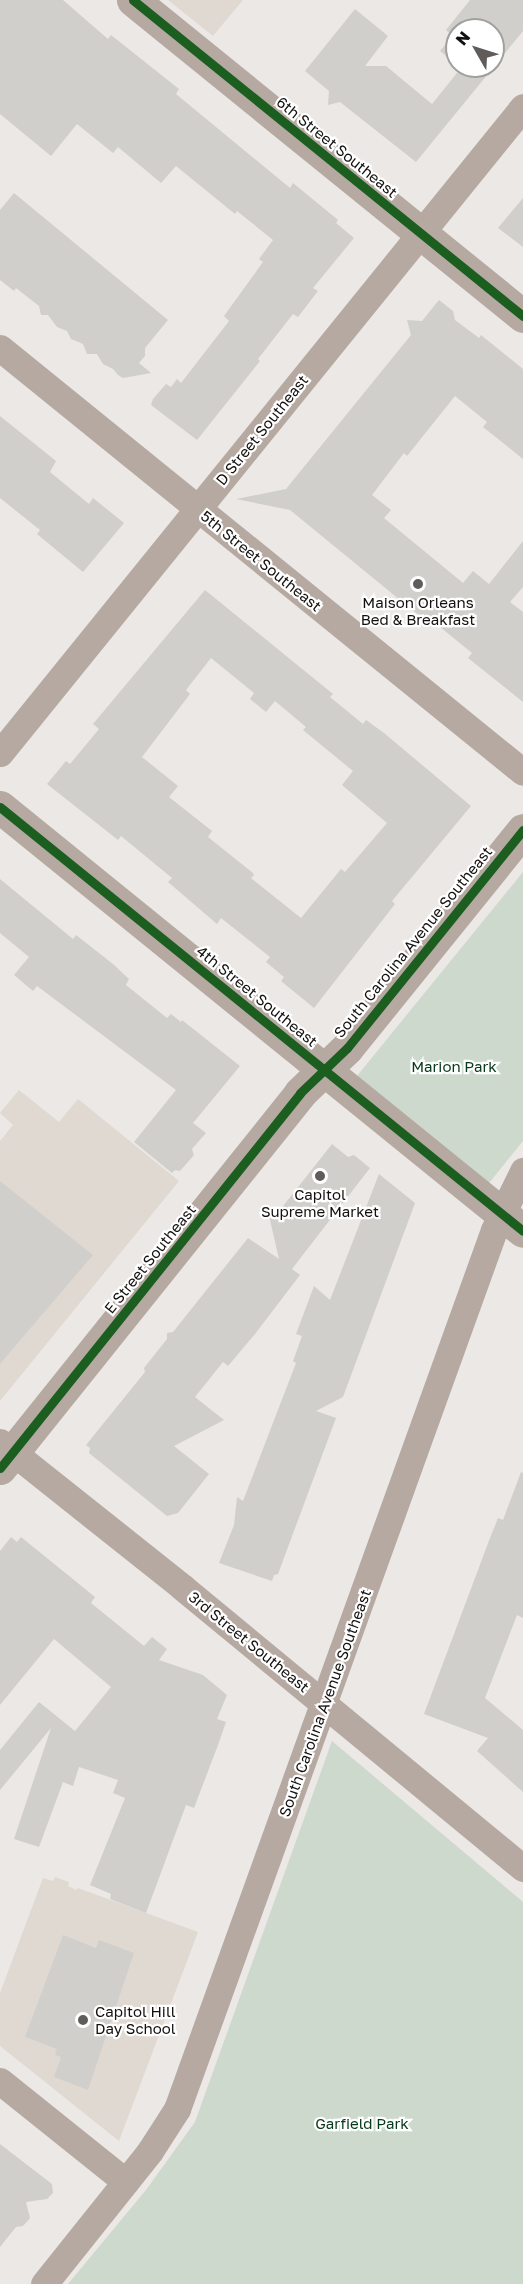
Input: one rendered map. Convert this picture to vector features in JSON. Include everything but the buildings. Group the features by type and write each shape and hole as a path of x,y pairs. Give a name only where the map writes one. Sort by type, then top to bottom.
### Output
{"street":[{"name":"6th Street Southeast","path":"133,0 523,316"},
{"name":"D Street Southeast","path":"0,753 523,107"},
{"name":"5th Street Southeast","path":"0,348 523,772"},
{"name":"4th Street Southeast","path":"0,807 512,1221"},
{"name":"South Carolina Avenue Southeast","path":"324,1070 347,1048 523,830"},
{"name":"E Street Southeast","path":"4,1454 300,1093 324,1070"},
{"path":"512,1221 523,1171"},
{"name":"South Carolina Avenue Southeast","path":"44,2284 165,2130 183,2094 324,1704 512,1221"},
{"name":"3rd Street Southeast","path":"4,1454 324,1704 523,1868"},
{"path":"0,2081 126,2182"}],"shaded area":[{"path":"168,0 243,0 213,36"},
{"path":"19,1090 59,1122 78,1099 179,1181 0,1401 0,1141 13,1125 0,1113"},
{"name":"Capitol Hill Day School","path":"55,1877 69,1882 68,1886 76,1890 78,1888 198,1932 119,2141 0,2046 0,1993 43,1878 53,1881"}],"green space":[{"name":"Marion Park","path":"523,872 523,1141 489,1183 357,1076"},
{"name":"Garfield Park","path":"332,1741 523,1902 523,2284 68,2284 146,2190 195,2122"}],"cycle path":[{"path":"133,0 523,316"},
{"path":"0,807 523,1231"},
{"path":"0,1468 300,1093 347,1048 523,830"}],"place":[{"name":"Maison Orleans Bed & Breakfast","path":"418,584"},
{"name":"Capitol Supreme Market","path":"320,1176"},
{"name":"Capitol Hill Day School","path":"83,2020"}]}
